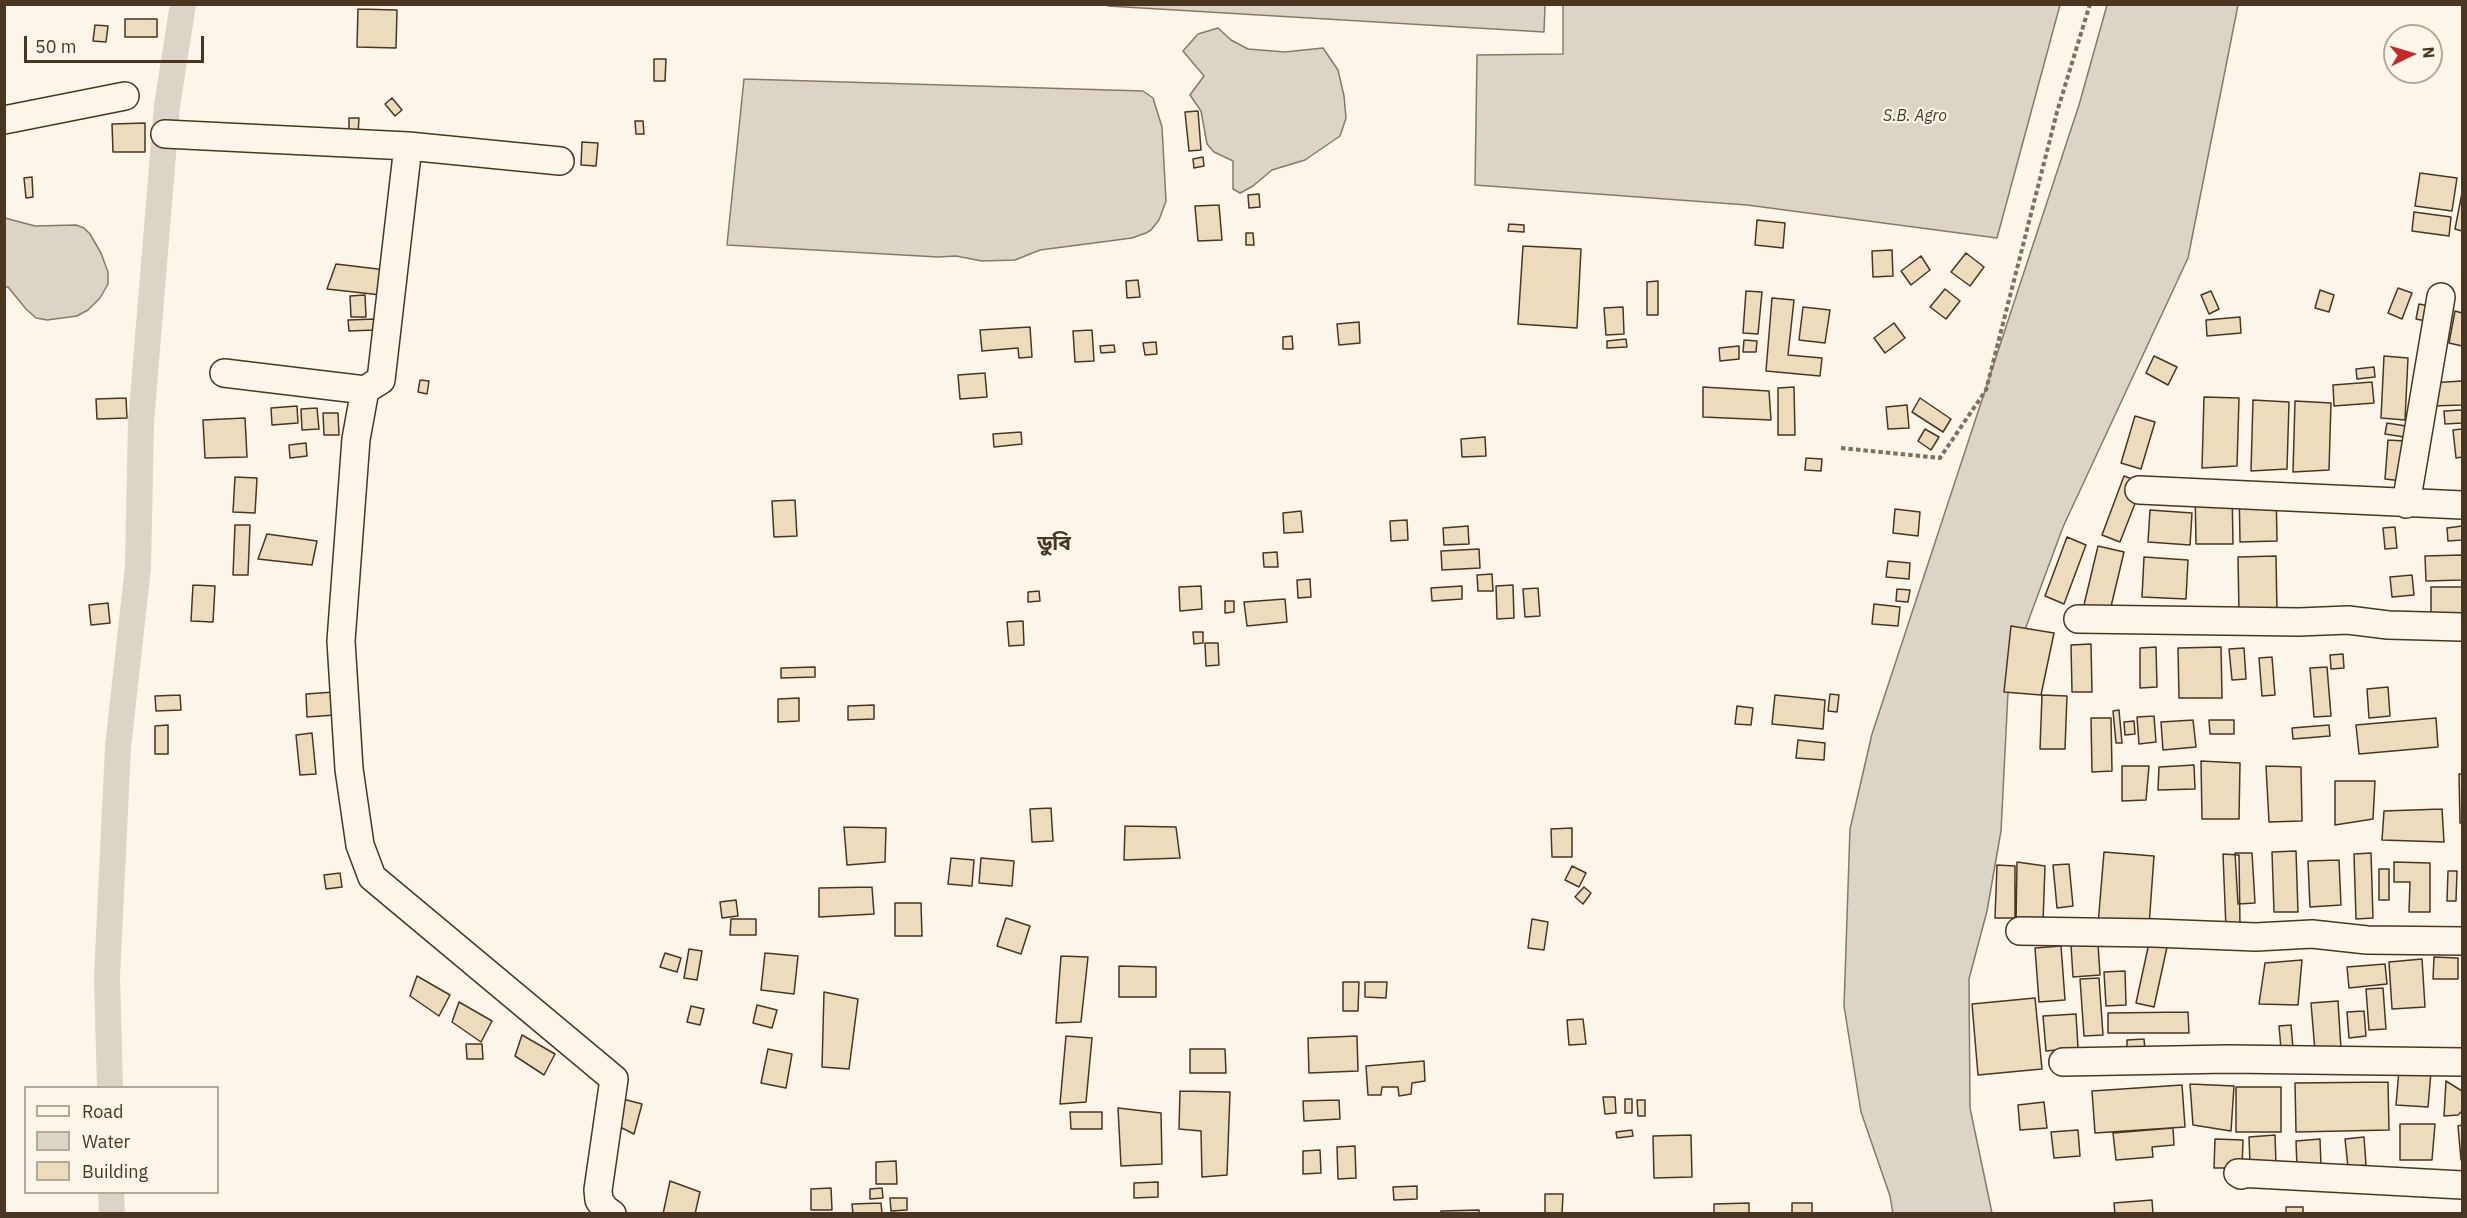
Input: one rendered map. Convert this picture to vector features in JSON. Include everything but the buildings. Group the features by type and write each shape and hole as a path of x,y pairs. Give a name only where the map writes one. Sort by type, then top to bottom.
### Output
{"street":[{"path":"4,120 125,96"},
{"path":"165,134 408,146 560,162"},
{"path":"224,373 365,390 381,380 408,146"},
{"path":"2406,504 2441,297"},
{"path":"365,390 356,439 341,641 349,768 360,845 372,877 615,1079 598,1190 599,1200 612,1214"},
{"path":"2139,490 2463,506"},
{"path":"2078,619 2144,622 2348,620 2388,625 2463,627"},
{"path":"2020,931 2256,937 2312,934 2367,940 2463,941"},
{"path":"2063,1062 2240,1059 2463,1062"},
{"path":"2241,1175 2238,1173 2463,1185"}],"path":[{"path":"1841,448 1940,458 1986,390 2057,112 2090,4"}],"water":[{"path":"1108,4 1545,5 1544,32 1108,6"},
{"name":"S.B. Agro","path":"1563,4 2060,5 1997,238 1747,205 1475,185 1477,55 1563,54"},
{"path":"2107,5 2238,5 2188,258 2063,527 2009,673 2001,831 1987,911 1969,979 1970,1108 1992,1213 1893,1214 1890,1196 1861,1112 1844,1006 1850,829 1872,734 2079,105"},
{"path":"1218,28 1231,40 1248,49 1285,52 1323,48 1338,70 1344,96 1346,118 1340,136 1305,160 1272,170 1253,186 1240,193 1233,189 1233,161 1214,152 1207,144 1201,111 1190,95 1204,76 1183,51 1198,34"},
{"path":"744,79 1143,91 1153,98 1162,127 1166,201 1159,220 1146,233 1132,238 1040,250 1015,260 982,261 956,256 938,257 727,245"},
{"path":"5,218 35,226 76,225 84,228 101,253 108,272 108,284 100,298 88,310 77,316 47,320 36,318 8,287 5,287"}],"waterway":[{"path":"110,1086 107,977 118,747 138,567 141,422 167,106 183,4"},
{"path":"111,1194 112,1214"}],"district":[{"name":"ডুবি","path":"1054,544"}]}
